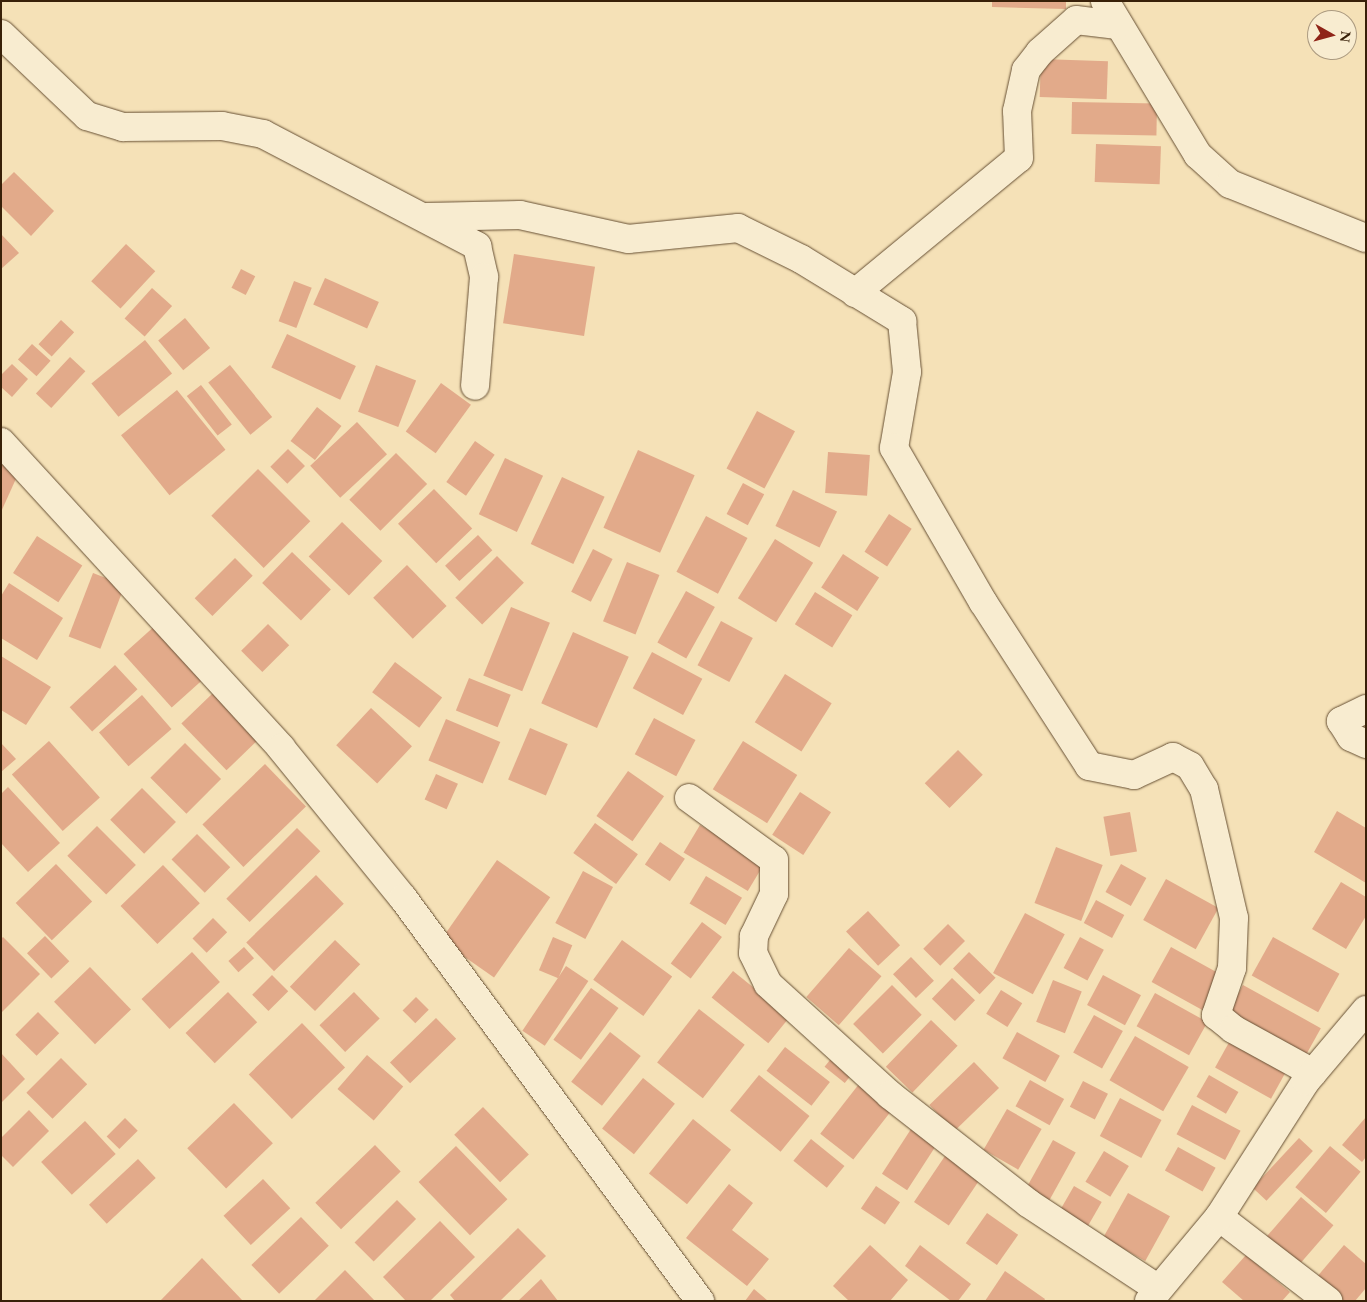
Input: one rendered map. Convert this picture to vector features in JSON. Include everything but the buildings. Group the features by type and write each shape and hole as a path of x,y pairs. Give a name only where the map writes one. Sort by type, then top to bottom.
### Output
{"street":[{"path":"854,293 1018,158 1017,110 1026,70 1040,52 1076,20 1111,13 1198,156 1230,184 1366,238"},
{"path":"2,38 87,116 124,127 222,126 263,134 404,209 427,217 477,246 484,276 475,386"},
{"path":"427,217 520,215 628,239 738,228 801,259 902,321 907,372 894,448 983,602 1089,766 1134,775 1173,757 1190,766 1204,789 1234,918 1232,968 1216,1015 1233,1030 1313,1073"},
{"path":"1,442 281,748 403,898 700,1301"},
{"path":"1366,709 1341,721 1350,737 1366,744"},
{"path":"689,798 774,860 774,894 754,936 757,966 768,984 890,1096 1012,1191 1153,1294 1219,1216 1313,1073 1366,1010"},
{"path":"1219,1216 1328,1301"}]}
